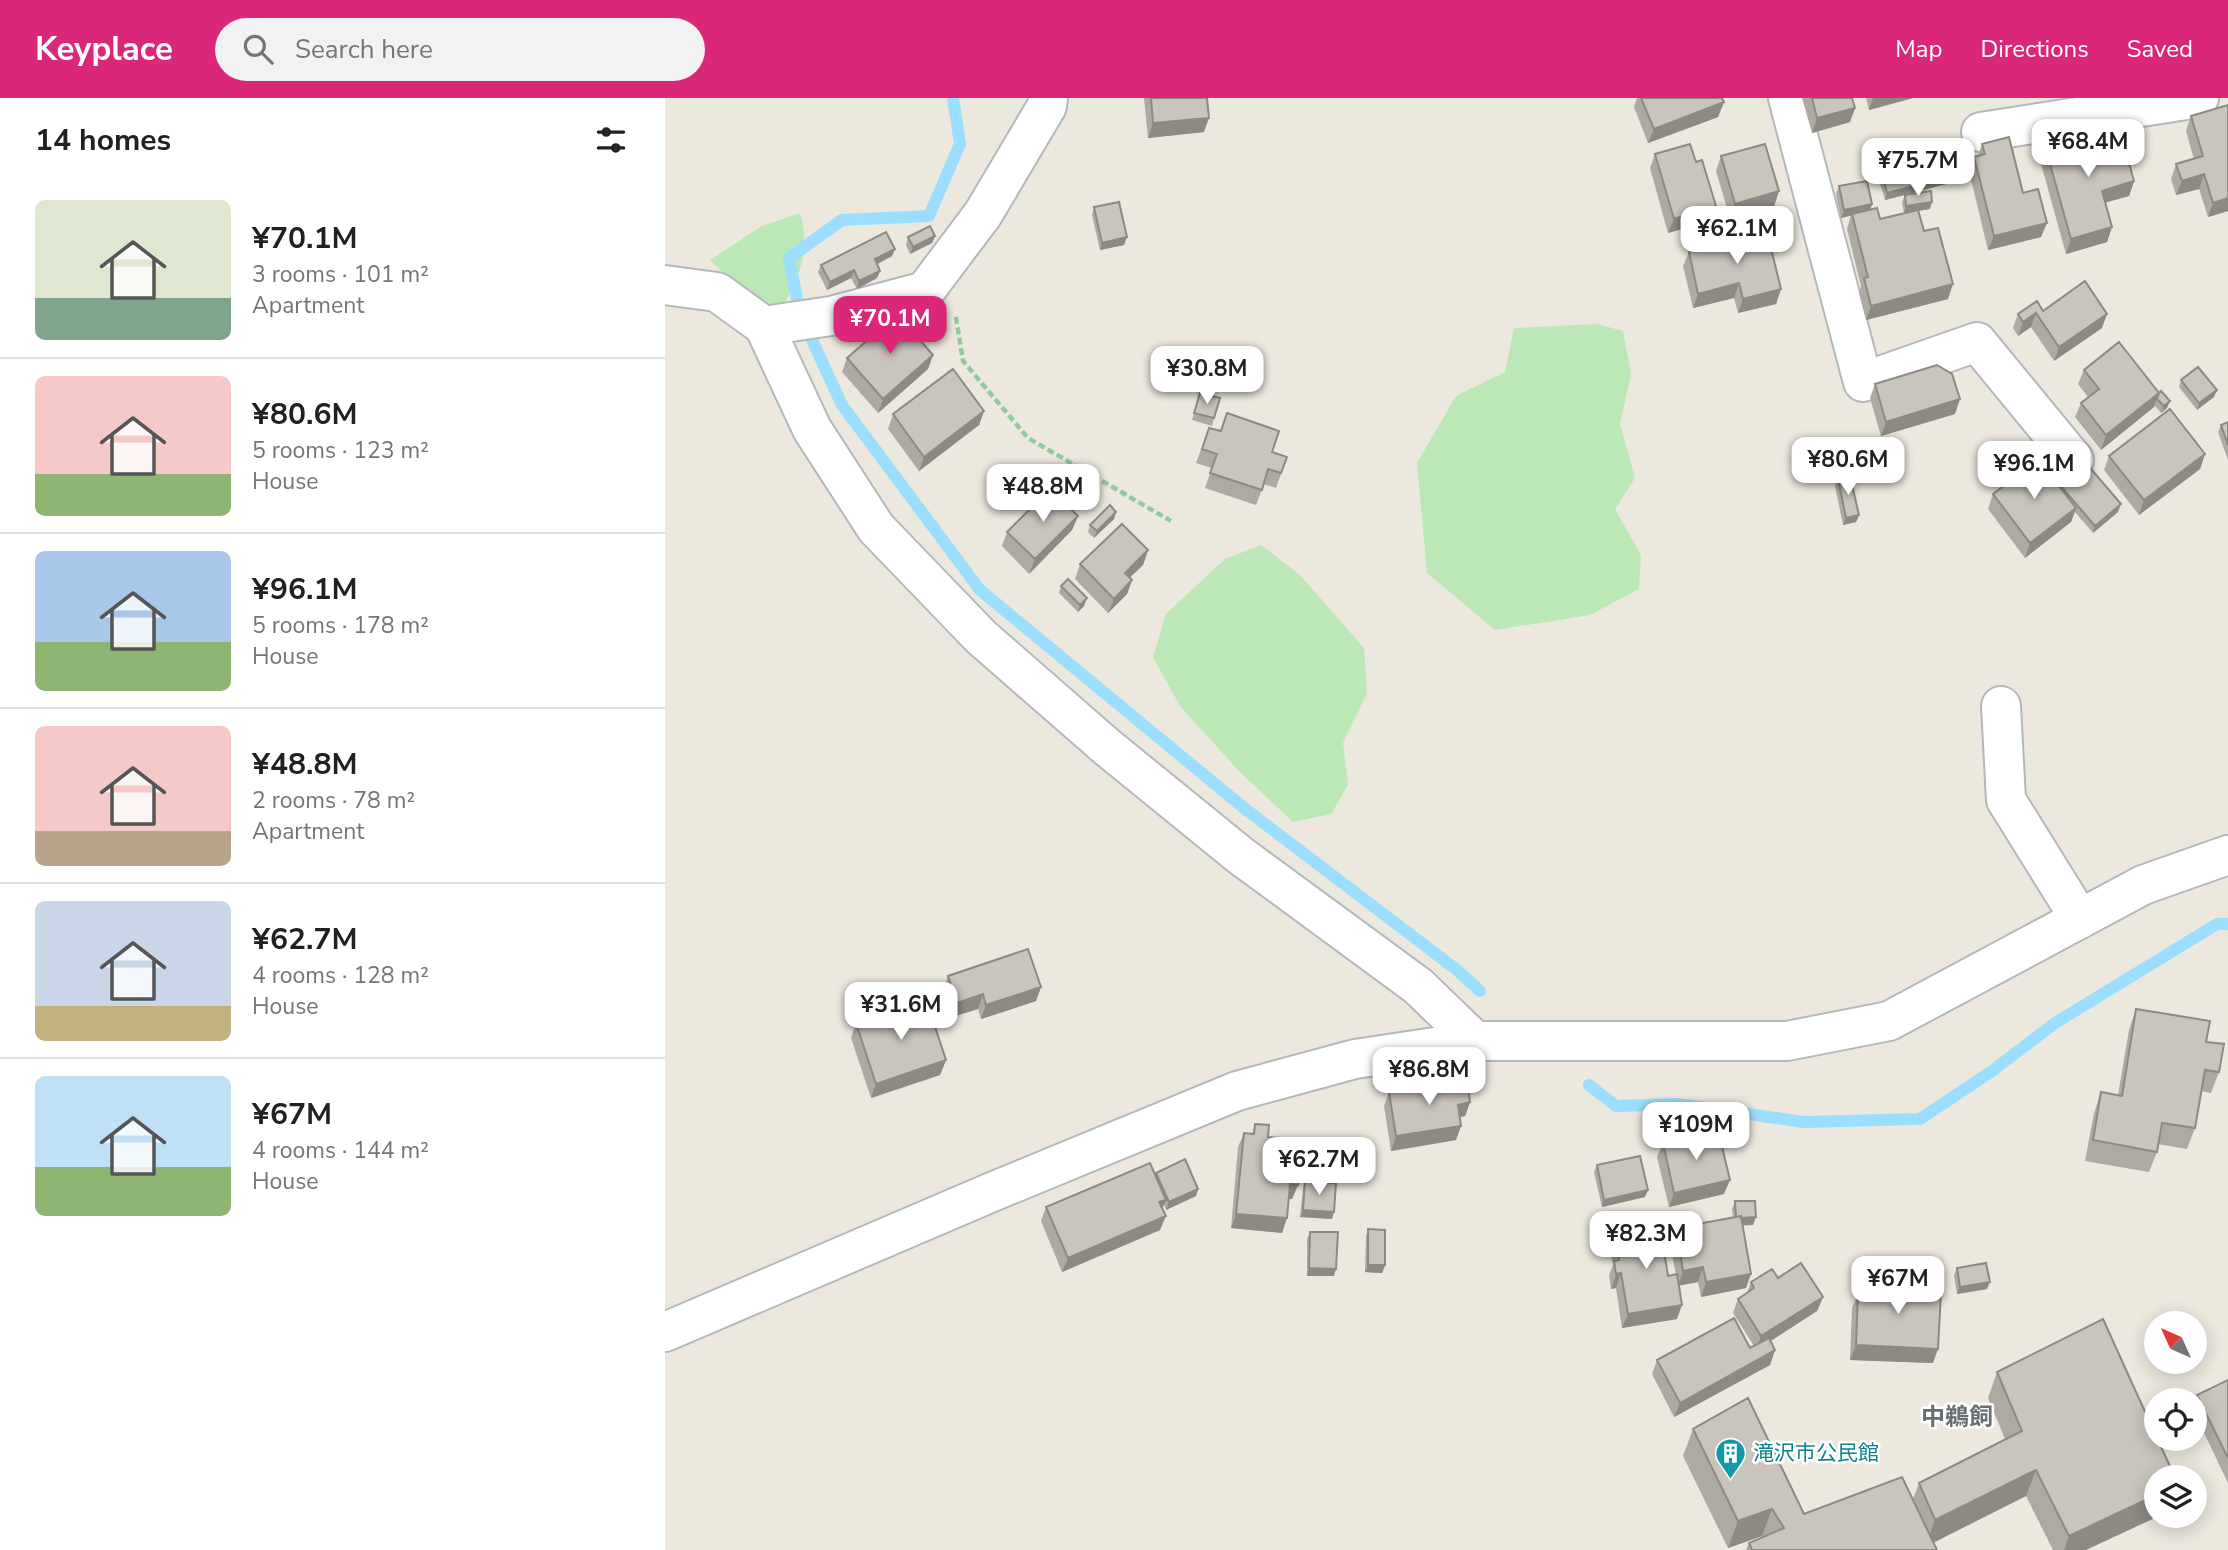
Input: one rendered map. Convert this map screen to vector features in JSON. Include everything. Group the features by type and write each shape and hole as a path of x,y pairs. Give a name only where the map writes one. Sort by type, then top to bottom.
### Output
{"street":[{"path":"665,285 717,292 773,324 824,317 925,291 983,214 1047,106 1048,98"},
{"path":"1787,98 1863,382 1977,342 2074,460"},
{"path":"1981,132 2199,98"},
{"path":"773,324 812,429 876,528 981,637 1107,747 1241,856 1418,986 1475,1041"},
{"path":"2001,706 2006,800 2080,919"},
{"path":"665,1332 1237,1091 1355,1059 1475,1041 1787,1041 1889,1021 2143,885 2228,855"}],"path":[{"path":"948,261 963,361 1028,438 1171,521"}],"green space":[{"path":"800,213 804,250 799,273 783,307 768,312 710,260 762,226"},
{"path":"1597,324 1623,331 1631,374 1620,424 1635,478 1615,509 1641,555 1639,589 1590,615 1495,630 1427,573 1417,463 1456,396 1505,372 1514,328"},
{"path":"1261,545 1300,575 1364,648 1367,693 1343,743 1348,785 1331,814 1293,822 1238,770 1180,706 1153,657 1166,614 1225,559"}],"building":[{"path":"1151,98 1207,98 1209,118 1153,123"},
{"path":"1641,98 1722,98 1724,102 1654,129"},
{"path":"1812,98 1852,98 1855,108 1817,118"},
{"path":"2228,105 2228,198 2213,203 2204,174 2182,181 2176,164 2203,156 2191,116"},
{"path":"2120,130 2134,181 2102,191 2112,227 2071,239 2043,139 2059,135 2063,147"},
{"path":"2009,137 2023,193 2038,189 2047,223 1994,236 1974,157 1985,154 1982,144"},
{"path":"1690,144 1696,162 1702,160 1716,206 1674,219 1655,154"},
{"path":"1765,144 1779,191 1735,204 1721,156"},
{"path":"1943,156 1949,177 1887,193 1882,172"},
{"path":"1867,181 1872,204 1844,210 1839,186"},
{"path":"1931,191 1932,202 1906,206 1905,195"},
{"path":"1119,202 1127,237 1102,243 1094,207"},
{"path":"1877,208 1880,219 1918,210 1924,231 1938,228 1953,284 1871,306 1864,278 1868,277 1852,214"},
{"path":"930,226 935,236 913,247 908,237"},
{"path":"886,232 895,249 875,259 880,271 859,281 854,270 830,282 821,265"},
{"path":"1767,232 1781,289 1743,299 1739,283 1698,294 1689,252"},
{"path":"2085,281 2107,314 2059,347 2036,313 2023,322 2018,314 2037,301 2043,311"},
{"path":"897,314 933,355 883,399 847,358"},
{"path":"2119,342 2159,393 2106,435 2081,403 2099,389 2084,370"},
{"path":"1937,365 1952,374 1960,399 1886,422 1875,384"},
{"path":"2198,367 2217,390 2199,403 2181,380"},
{"path":"953,369 984,411 924,457 893,414"},
{"path":"2161,391 2170,401 2164,406 2157,399"},
{"path":"1200,393 1220,398 1214,418 1194,413"},
{"path":"2170,409 2205,454 2144,500 2109,456"},
{"path":"1227,413 1279,431 1272,452 1287,457 1281,473 1268,469 1262,490 1210,473 1217,454 1202,449 1209,428 1221,431"},
{"path":"2228,422 2228,445 2221,425"},
{"path":"2039,460 2076,508 2030,543 1993,494"},
{"path":"2085,462 2121,504 2095,526 2059,484"},
{"path":"1850,476 1859,515 1846,518 1838,479"},
{"path":"1050,489 1078,516 1035,559 1007,532"},
{"path":"1110,505 1116,512 1097,531 1090,525"},
{"path":"1122,524 1148,550 1125,573 1132,580 1114,599 1080,564"},
{"path":"1068,579 1087,598 1080,605 1061,586"},
{"path":"1028,949 1041,987 986,1005 983,994 957,1003 948,976"},
{"path":"926,1000 946,1060 876,1084 856,1023"},
{"path":"2136,1009 2210,1021 2206,1042 2224,1044 2219,1072 2205,1070 2195,1128 2162,1123 2157,1152 2093,1140 2101,1092 2122,1096"},
{"path":"1467,1079 1470,1102 1458,1105 1461,1126 1396,1136 1389,1092"},
{"path":"1255,1124 1269,1125 1268,1137 1295,1139 1293,1162 1299,1163 1298,1185 1290,1184 1287,1218 1236,1214 1244,1133 1254,1134"},
{"path":"1718,1130 1730,1180 1674,1193 1663,1143"},
{"path":"1640,1156 1648,1190 1604,1200 1597,1165"},
{"path":"1185,1159 1198,1189 1169,1202 1156,1173"},
{"path":"1150,1163 1166,1200 1159,1202 1166,1216 1068,1258 1046,1207"},
{"path":"1305,1181 1336,1183 1334,1212 1303,1210"},
{"path":"1735,1201 1755,1201 1756,1217 1736,1217"},
{"path":"1741,1216 1751,1274 1706,1282 1703,1267 1683,1271 1676,1228"},
{"path":"1660,1225 1668,1276 1677,1274 1682,1305 1628,1314 1621,1273 1616,1274 1614,1261 1619,1260 1615,1232"},
{"path":"1368,1229 1385,1230 1385,1265 1368,1265"},
{"path":"1310,1232 1338,1232 1336,1269 1309,1268"},
{"path":"1801,1263 1823,1297 1761,1336 1738,1299 1754,1288 1751,1282 1772,1269 1778,1278"},
{"path":"1986,1263 1990,1282 1960,1287 1957,1268"},
{"path":"1880,1272 1904,1273 1903,1291 1941,1292 1938,1349 1856,1345 1858,1294 1879,1294"},
{"path":"1734,1318 1750,1348 1769,1338 1775,1350 1680,1403 1657,1360"},
{"path":"2103,1319 2144,1410 2144,1451 2163,1451 2169,1465 2144,1465 2144,1501 2069,1536 2036,1470 1935,1520 1919,1483 2022,1431 1997,1372"},
{"path":"2228,1380 2228,1458 2207,1415 2207,1390"},
{"path":"1748,1398 1804,1514 1902,1477 1937,1550 1752,1550 1749,1543 1784,1528 1772,1509 1738,1521 1693,1429"}],"waterway":[{"path":"953,98 960,144 929,216 842,220 789,258 800,314 842,405 980,590 1244,808 1457,970 1480,991"},
{"path":"1589,1085 1616,1106 1678,1104 1804,1122 1920,1119 1992,1071 2055,1023 2217,924 2228,924"}],"place":[{"name":"滝沢市公民館","path":"1730,1480"}],"district":[{"name":"中鵜飼","path":"1957,1417"}]}
